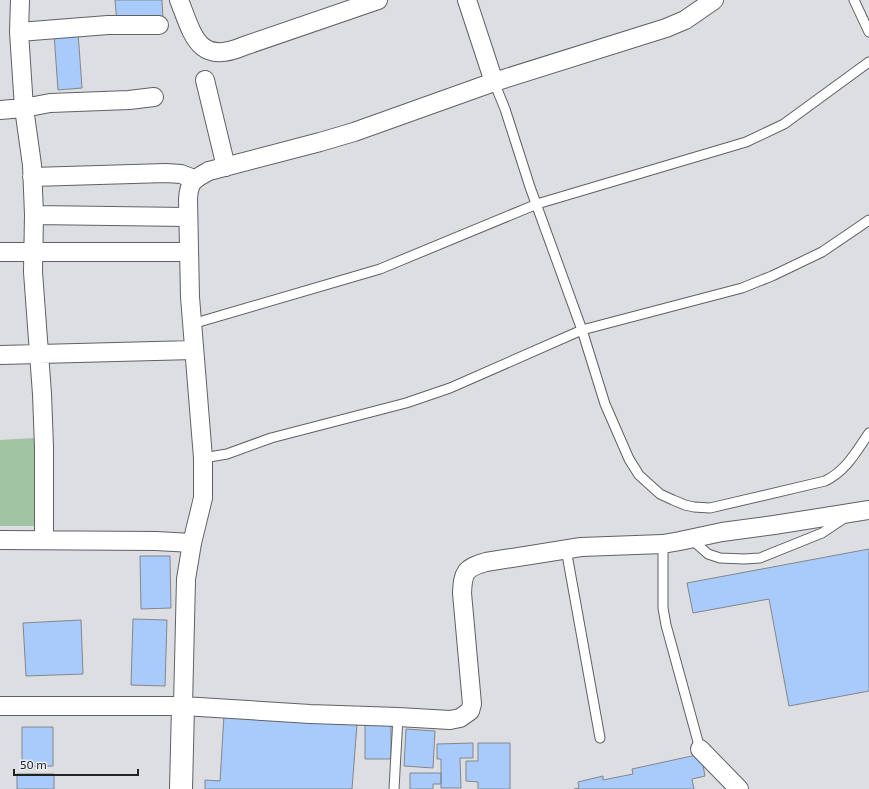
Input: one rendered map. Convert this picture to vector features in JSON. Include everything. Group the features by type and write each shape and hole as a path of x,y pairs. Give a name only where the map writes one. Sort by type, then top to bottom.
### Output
{"street":[{"path":"20,0 24,108 32,165 34,215 33,272 44,447 44,540"},
{"path":"178,0 194,37 205,50 220,54 230,52 378,0"},
{"path":"467,0 494,82"},
{"path":"181,789 186,579 192,543 203,498 204,458 192,324 189,252 189,187 194,179 209,170 226,167 354,132 494,82 666,28 685,20 714,0"},
{"path":"20,32 108,25 158,25"},
{"path":"205,80 226,167"},
{"path":"0,110 24,108 50,103 129,100 154,97"},
{"path":"32,177 166,173 181,174 194,179"},
{"path":"34,215 188,217"},
{"path":"0,252 189,252"},
{"path":"0,355 194,350"},
{"path":"0,706 183,706 310,714 450,720 460,718 470,711 472,704 462,593 463,579 467,571 474,565 566,549 616,545 663,544 722,532 861,511"},
{"path":"0,540 156,541 192,543"},
{"path":"700,749 739,789"}],"lane":[{"path":"854,0 869,32"},
{"path":"192,324 380,269 537,204 739,145 784,124 869,62"},
{"path":"494,82 505,109 582,330 612,423 634,467 650,487 660,494 685,505 710,508 825,481 844,469 869,433"},
{"path":"204,458 227,454 272,438 414,401 450,388 582,330 742,288 822,252 869,220"},
{"path":"692,539 708,554 720,558 760,558 822,533 861,511"},
{"path":"663,544 664,608 666,625 700,749"},
{"path":"566,549 600,738"},
{"path":"394,789 398,717"}],"green space":[{"path":"34,438 35,526 0,526 0,440"}],"building":[{"path":"115,0 162,0 163,20 117,23"},
{"path":"78,32 82,88 58,90 54,34"},
{"path":"869,549 869,691 789,706 769,599 693,613 687,583"},
{"path":"140,556 170,556 171,608 141,609"},
{"path":"133,619 167,620 165,686 131,685"},
{"path":"81,620 83,674 26,676 23,623"},
{"path":"224,715 357,724 352,789 205,789 205,780 220,781"},
{"path":"365,724 391,725 391,759 365,759"},
{"path":"22,727 53,727 53,766 22,767"},
{"path":"406,729 435,731 433,768 404,766"},
{"path":"473,743 473,758 460,758 461,788 441,788 441,759 437,759 437,744"},
{"path":"478,743 510,743 510,789 478,789 478,782 466,781 466,761 478,761"},
{"path":"701,754 705,776 692,779 694,789 574,789 579,788 578,782 603,776 603,780 633,774 632,769"},
{"path":"410,773 441,773 441,784 433,784 433,789 410,789"},
{"path":"17,774 54,774 54,789 17,789"}]}
